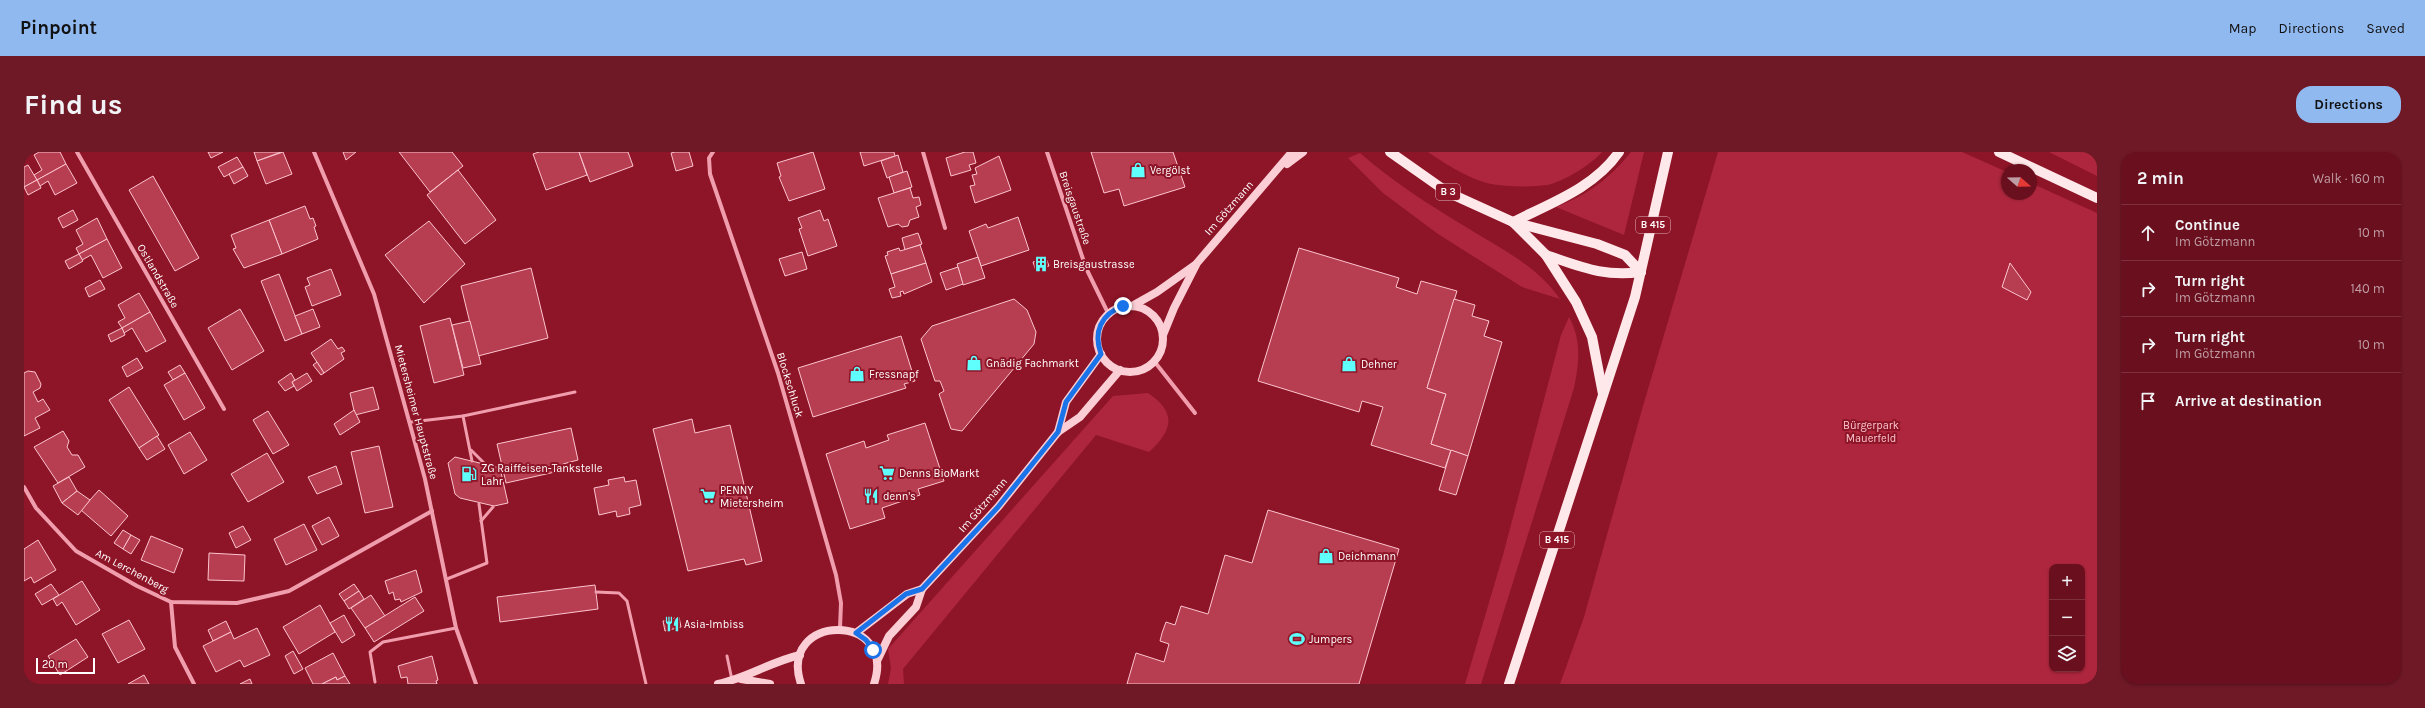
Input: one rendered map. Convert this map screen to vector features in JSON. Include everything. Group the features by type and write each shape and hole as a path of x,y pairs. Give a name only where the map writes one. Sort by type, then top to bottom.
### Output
{"main road":[{"name":"B 3","path":"1390,152 1447,192 1513,222 1597,244 1625,255 1641,272"},
{"path":"1513,222 1588,183 1609,166 1619,152"},
{"name":"B 415","path":"1509,684 1604,397 1641,272 1668,152"},
{"path":"1999,152 2097,198"},
{"name":"B 3","path":"1513,222 1546,255 1576,302 1592,338 1604,397"},
{"name":"B 3","path":"1546,255 1600,272 1618,275 1641,272"}],"street":[{"name":"Ostlandstraße","path":"77,152 224,409"},
{"name":"Mietersheimer Hauptstraße","path":"314,152 374,294 411,422 447,579 456,628 476,684"},
{"name":"Blockschluck","path":"713,152 709,158 710,174 778,373 836,575 840,603 840,628"},
{"path":"923,152 945,228"},
{"name":"Breisgaustraße","path":"1047,152 1086,268 1108,313"},
{"path":"1280,169 1292,152"},
{"path":"1280,169 1303,152"},
{"name":"Im Götzmann","path":"1154,361 1159,354 1163,335 1174,308 1197,263 1257,192 1280,169"},
{"name":"Im Götzmann","path":"1108,313 1123,306 1132,306 1157,292 1197,263"},
{"path":"1132,306 1149,312 1160,326 1163,335"},
{"path":"1108,313 1101,322 1097,332 1097,343 1101,354 1112,367 1120,370 1138,371 1154,361 1195,413"},
{"name":"Im Götzmann","path":"1058,432 1066,402 1101,354"},
{"name":"Im Götzmann","path":"874,684 877,673 877,661 889,636 916,608 922,589 998,507 1058,432 1080,417 1120,370"},
{"name":"Am Lerchenberg","path":"24,487 36,508 76,550 137,586 171,602 237,603 289,591 432,511"},
{"name":"Im Götzmann","path":"856,633 906,594 922,589"},
{"path":"171,602 175,647 194,684"},
{"path":"801,684 798,676 800,655 806,644 815,635 827,630 840,628 856,633 866,640 873,650 877,661"},
{"path":"718,684 741,679 756,669 778,660 800,655"},
{"path":"741,679 770,684"}],"lane":[{"path":"411,422 463,416 574,392"},
{"path":"463,416 472,461"},
{"path":"470,449 488,467"},
{"path":"447,579 487,563 478,504"},
{"path":"481,521 493,507"},
{"path":"596,592 619,592 627,601 646,684"},
{"path":"375,682 370,652 383,642 456,628"},
{"path":"727,656 732,681"}],"green space":[{"path":"1428,152 1602,152 1584,167 1554,183 1534,186 1504,186 1475,179"},
{"path":"1631,152 1644,152 1624,235 1556,207 1579,197 1598,185 1623,162"},
{"name":"Bürgerpark Mauerfeld","path":"1718,152 1962,152 2001,169 2001,200 2037,200 2037,186 2097,213 2097,684 1560,684 1584,617 1643,406"},
{"path":"2049,152 2097,152 2097,176"},
{"path":"1360,153 1385,174 1411,192 1517,258 1540,276 1560,299 1522,287 1438,234 1383,193 1348,158"},
{"path":"1569,317 1578,343 1578,361 1574,388 1481,684 1465,684 1503,555 1561,335"},
{"path":"1148,393 1158,400 1168,415 1167,429 1157,444 1149,452 1096,435 903,669 904,684 888,684 891,668 888,649 1113,396"}],"building":[{"path":"39,152 60,152 66,164 37,180 34,175 42,170 34,155"},
{"path":"208,152 223,152 211,158"},
{"path":"254,152 281,152 257,161"},
{"path":"283,152 292,174 266,184 257,161"},
{"path":"343,152 356,152 346,160"},
{"path":"399,152 452,152 463,166 430,192"},
{"path":"539,152 579,152 587,175 546,190 533,154"},
{"path":"579,152 628,152 633,166 590,182"},
{"path":"689,152 693,166 676,171 671,153"},
{"path":"813,152 825,189 789,201 779,177 781,176 777,163"},
{"path":"860,152 894,152 895,156 864,166"},
{"path":"965,152 973,152 976,163 969,165 971,170 951,176 946,158"},
{"name":"Vergölst","path":"1091,152 1173,152 1185,187 1124,206 1119,189 1104,193"},
{"path":"898,155 903,172 887,178 881,161"},
{"path":"999,156 1011,190 975,203 970,186 975,185 972,175 977,174 975,168"},
{"path":"237,157 243,167 224,177 218,167"},
{"path":"66,164 77,183 55,195 48,181 40,186 37,180"},
{"path":"28,165 37,180 24,187 24,167"},
{"path":"243,167 248,176 234,184 229,174"},
{"path":"458,170 496,220 465,244 427,195"},
{"path":"907,171 912,187 894,193 889,177"},
{"path":"153,176 199,258 175,271 129,190"},
{"path":"37,180 41,188 28,195 24,187"},
{"path":"910,188 913,198 919,197 921,205 916,207 919,217 910,220 908,226 902,227 898,224 888,227 878,198"},
{"path":"305,206 310,219 313,218 318,239 282,254 269,220"},
{"path":"73,210 78,220 63,228 58,218"},
{"path":"820,210 824,221 828,219 837,246 808,256 799,229 802,228 798,218"},
{"path":"1018,217 1029,250 981,266 969,231 986,224 988,228"},
{"path":"97,218 107,239 79,254 76,248 83,244 76,230"},
{"path":"269,220 282,254 244,268 233,249 236,248 231,235"},
{"path":"429,221 465,264 424,303 385,255"},
{"path":"918,233 922,244 905,250 902,238"},
{"path":"107,239 122,268 103,278 91,255 82,260 79,254"},
{"path":"920,245 926,263 891,274 885,256 888,255 887,252 899,248 900,251"},
{"name":"Dehner","path":"1299,248 1399,278 1396,287 1417,294 1421,281 1457,291 1427,388 1446,394 1431,444 1451,450 1445,468 1371,445 1383,407 1362,401 1359,412 1258,381"},
{"path":"802,252 807,269 785,276 779,259"},
{"path":"79,254 83,261 69,269 65,261"},
{"path":"978,257 985,278 963,285 957,264"},
{"name":"Breisgaustrasse","path":"1046,258 1049,266 1036,271 1033,262"},
{"path":"926,263 932,282 904,294 903,291 900,292 901,296 892,298 889,289 895,287 891,274"},
{"path":"2010,263 2031,292 2027,300 2002,287"},
{"path":"958,267 963,284 946,290 940,273"},
{"path":"531,268 548,338 478,356 461,286"},
{"path":"331,269 341,295 312,306 305,287 310,285 307,278"},
{"path":"279,274 302,334 285,341 261,281"},
{"path":"100,280 105,289 89,297 85,288"},
{"path":"139,293 150,312 122,328 118,322 125,318 118,305"},
{"name":"Gnädig Fachmarkt","path":"1014,299 1027,310 1036,332 1034,344 962,431 951,429 939,394 944,391 940,381 935,381 921,339 932,326"},
{"path":"1454,299 1475,305 1472,316 1489,321 1484,336 1502,342 1468,456 1431,444 1446,394 1427,388"},
{"path":"240,309 264,351 232,370 208,328"},
{"path":"313,309 320,327 302,334 295,316"},
{"path":"150,312 166,341 146,352 132,328 124,333 122,328"},
{"path":"450,318 464,375 434,383 420,326"},
{"path":"470,321 481,364 463,368 452,325"},
{"path":"122,328 125,335 111,342 108,335"},
{"name":"Fressnapf","path":"901,336 915,381 904,384 906,388 813,417 798,368"},
{"path":"331,339 338,349 342,347 345,351 341,353 344,359 324,373 311,353"},
{"path":"137,358 143,368 127,377 122,367"},
{"path":"317,362 324,373 321,375 313,365"},
{"path":"180,365 185,373 173,380 168,372"},
{"path":"28,371 35,372 41,384 40,388 33,392 38,402 43,399 50,410 35,418 40,428 24,436 24,373"},
{"path":"185,373 205,408 184,420 164,385"},
{"path":"291,373 295,380 292,382 294,386 285,391 278,382"},
{"path":"307,373 312,381 297,391 292,382"},
{"path":"129,387 159,435 139,448 109,400"},
{"path":"373,387 379,409 355,415 350,393"},
{"path":"354,410 360,422 340,435 334,424"},
{"path":"268,411 289,445 273,454 253,420"},
{"name":"PENNY Mietersheim","path":"692,419 695,433 730,425 762,561 746,565 744,559 688,571 653,429"},
{"name":"Denns BioMarkt","path":"925,423 944,481 918,489 920,495 882,508 885,518 850,529 826,454 864,441 866,448 889,440 887,435"},
{"path":"571,428 578,460 563,464 564,470 506,483 497,444"},
{"path":"63,431 69,441 67,447 72,455 78,455 85,467 58,483 34,447"},
{"path":"190,432 207,460 184,474 168,445"},
{"path":"157,436 165,449 147,460 139,448"},
{"path":"379,446 393,507 365,513 351,452"},
{"path":"1451,450 1468,456 1456,495 1439,490"},
{"path":"267,453 284,482 248,502 231,474"},
{"path":"455,457 500,468 508,503 494,506 460,498 455,494 448,463"},
{"path":"336,466 342,484 317,494 308,477"},
{"path":"69,477 77,491 62,503 53,486"},
{"path":"624,477 625,482 636,480 641,505 629,508 630,514 617,517 616,511 599,515 594,488 609,485 608,480"},
{"path":"99,490 128,516 111,536 81,510"},
{"path":"77,491 90,500 78,515 62,503"},
{"path":"1268,510 1399,549 1359,684 1127,684 1136,653 1164,662 1169,644 1160,641 1162,633 1166,622 1175,625 1181,606 1208,614 1225,555 1252,563"},
{"path":"329,517 339,536 322,545 312,526"},
{"path":"304,524 317,550 286,565 274,539"},
{"path":"243,526 251,540 236,548 229,533"},
{"path":"123,530 131,535 123,549 114,543"},
{"path":"131,535 140,540 131,554 123,549"},
{"path":"151,536 183,549 174,573 141,560"},
{"path":"38,540 56,570 34,583 31,577 24,581 24,549"},
{"path":"209,553 245,555 244,581 208,580"},
{"path":"416,570 422,592 401,602 400,599 395,600 393,592 389,594 385,581"},
{"path":"82,581 100,610 76,625 62,602 57,606 53,599"},
{"path":"51,584 59,595 42,605 35,594"},
{"path":"354,584 359,591 344,601 339,594"},
{"path":"595,585 598,609 500,622 497,597"},
{"path":"359,591 364,599 349,609 344,601"},
{"path":"371,595 385,616 365,628 351,608"},
{"path":"415,597 424,611 374,642 365,628"},
{"path":"320,605 335,632 299,654 283,627"},
{"path":"344,615 355,635 342,643 330,623"},
{"name":"Asia-Imbiss","path":"679,617 681,627 665,631 663,621"},
{"path":"129,620 145,649 118,663 102,634"},
{"path":"226,621 231,632 213,641 208,630"},
{"path":"257,628 270,655 244,667 240,660 216,672 203,646 231,632 234,639"},
{"path":"76,639 88,657 60,675 48,656"},
{"path":"293,651 303,669 294,674 285,656"},
{"path":"333,653 345,676 337,680 336,677 322,684 313,684 305,668"},
{"path":"432,656 438,680 436,681 437,684 408,684 407,677 401,678 398,666"},
{"path":"144,675 149,684 128,684"},
{"path":"345,676 350,684 322,684 336,677 337,680"},
{"path":"250,679 252,684 240,684"}],"place":[{"name":"Vergölst","path":"1138,170"},
{"name":"Breisgaustrasse","path":"1041,264"},
{"name":"Gnädig Fachmarkt","path":"974,363"},
{"name":"Dehner","path":"1349,364"},
{"name":"Fressnapf","path":"857,374"},
{"name":"Denns BioMarkt","path":"887,473"},
{"name":"ZG Raiffeisen-Tankstelle Lahr","path":"469,474"},
{"name":"PENNY Mietersheim","path":"708,496"},
{"name":"denn's","path":"871,496"},
{"name":"Deichmann","path":"1326,556"},
{"name":"Asia-Imbiss","path":"672,624"},
{"name":"Jumpers","path":"1297,639"}],"route":[{"path":"873,650 866,640 856,633 906,594 922,589 998,507 1058,432 1066,402 1101,354 1097,343 1097,332 1101,322 1108,313 1123,306"}]}
